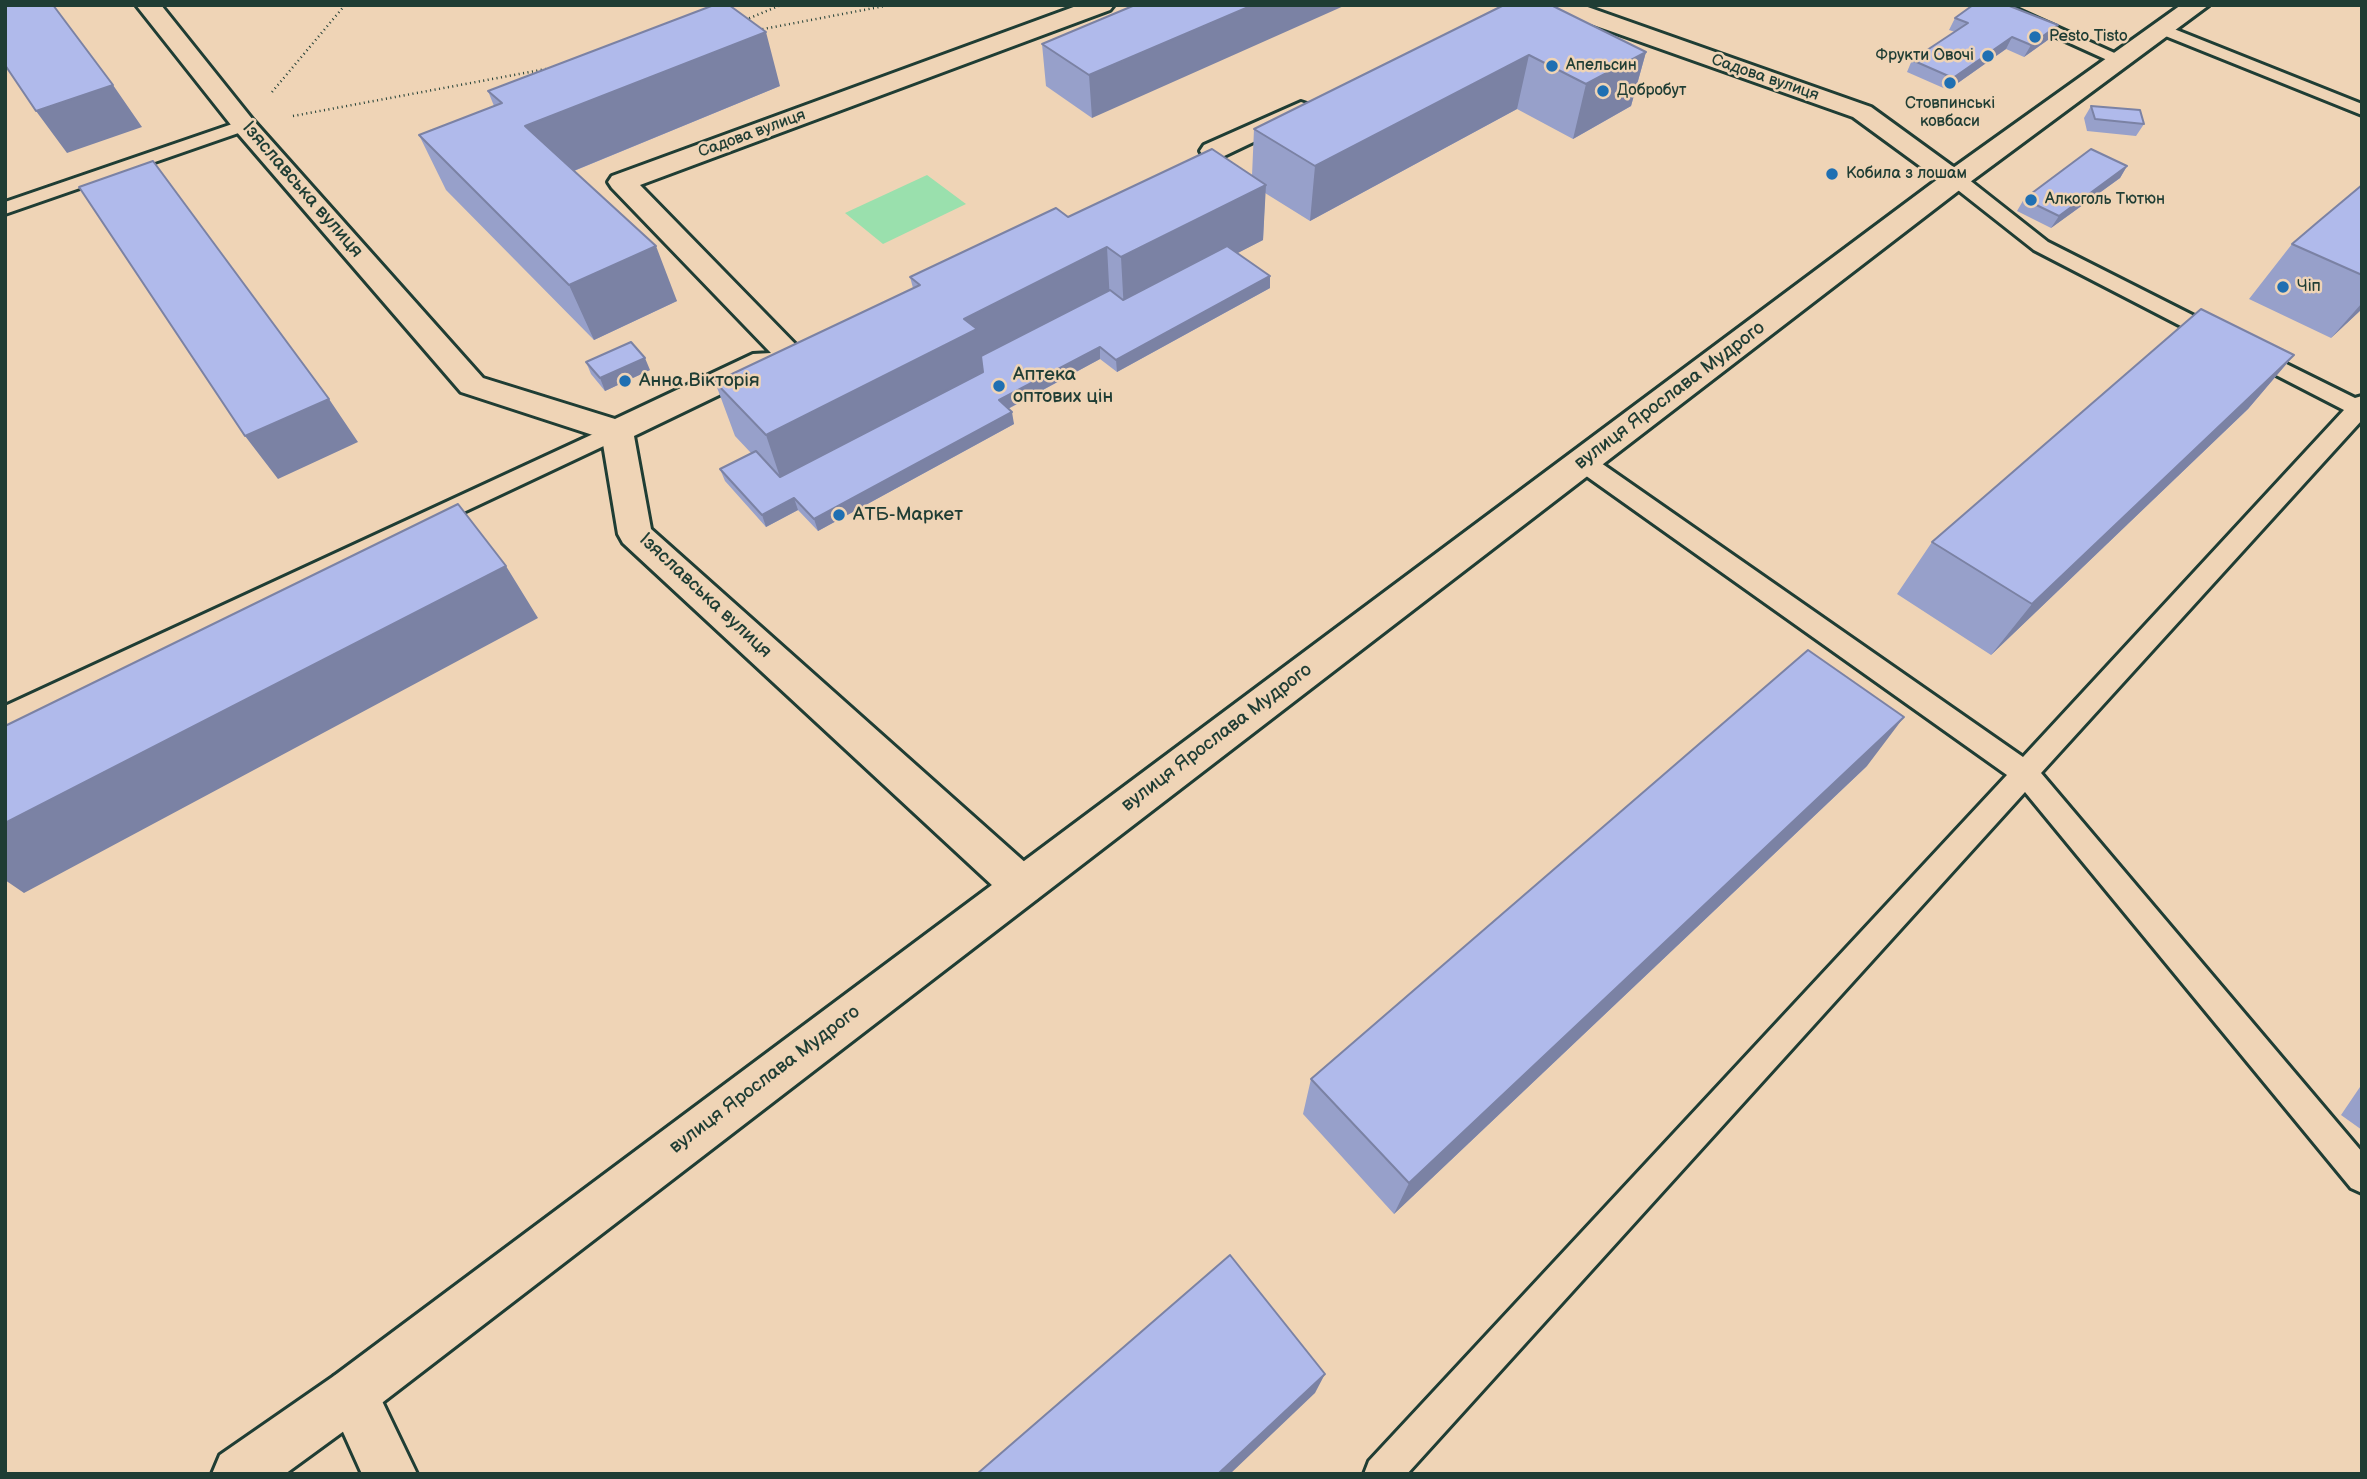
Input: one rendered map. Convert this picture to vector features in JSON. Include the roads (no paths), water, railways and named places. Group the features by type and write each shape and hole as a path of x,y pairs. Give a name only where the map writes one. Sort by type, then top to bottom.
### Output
{"street":[{"name":"Ізяславська вулиця","path":"148,5 244,125 472,384 617,431 635,534 1022,886"},
{"name":"Садова вулиця","path":"617,431 798,345 622,182 1102,5"},
{"name":"Садова вулиця","path":"1559,5 1862,112 1956,179"},
{"name":"вулиця Ярослава Мудрого","path":"239,1474 352,1394 1956,179 2197,5"},
{"path":"1213,151 1326,99"},
{"path":"352,1394 390,1474"}],"lane":[{"path":"1994,5 2122,60"},
{"path":"2164,30 2362,110"},
{"path":"5,208 244,125"},
{"path":"1382,1474 2360,408 2040,246 1956,179"},
{"path":"5,718 617,431"},
{"path":"1583,462 2025,773 2362,1177"}],"place":[{"name":"Pesto Tisto","path":"2035,37"},
{"name":"Фрукти Овочі","path":"1988,56"},
{"name":"Апельсин","path":"1552,66"},
{"name":"Стовпинські ковбаси","path":"1950,83"},
{"name":"Добробут","path":"1603,91"},
{"name":"Кобила з лошам","path":"1832,174"},
{"name":"Алкоголь Тютюн","path":"2031,200"},
{"name":"Чіп","path":"2283,287"},
{"name":"Анна Вікторія","path":"625,381"},
{"name":"Аптека оптових цін","path":"999,386"},
{"name":"АТБ-Маркет","path":"839,515"}]}
